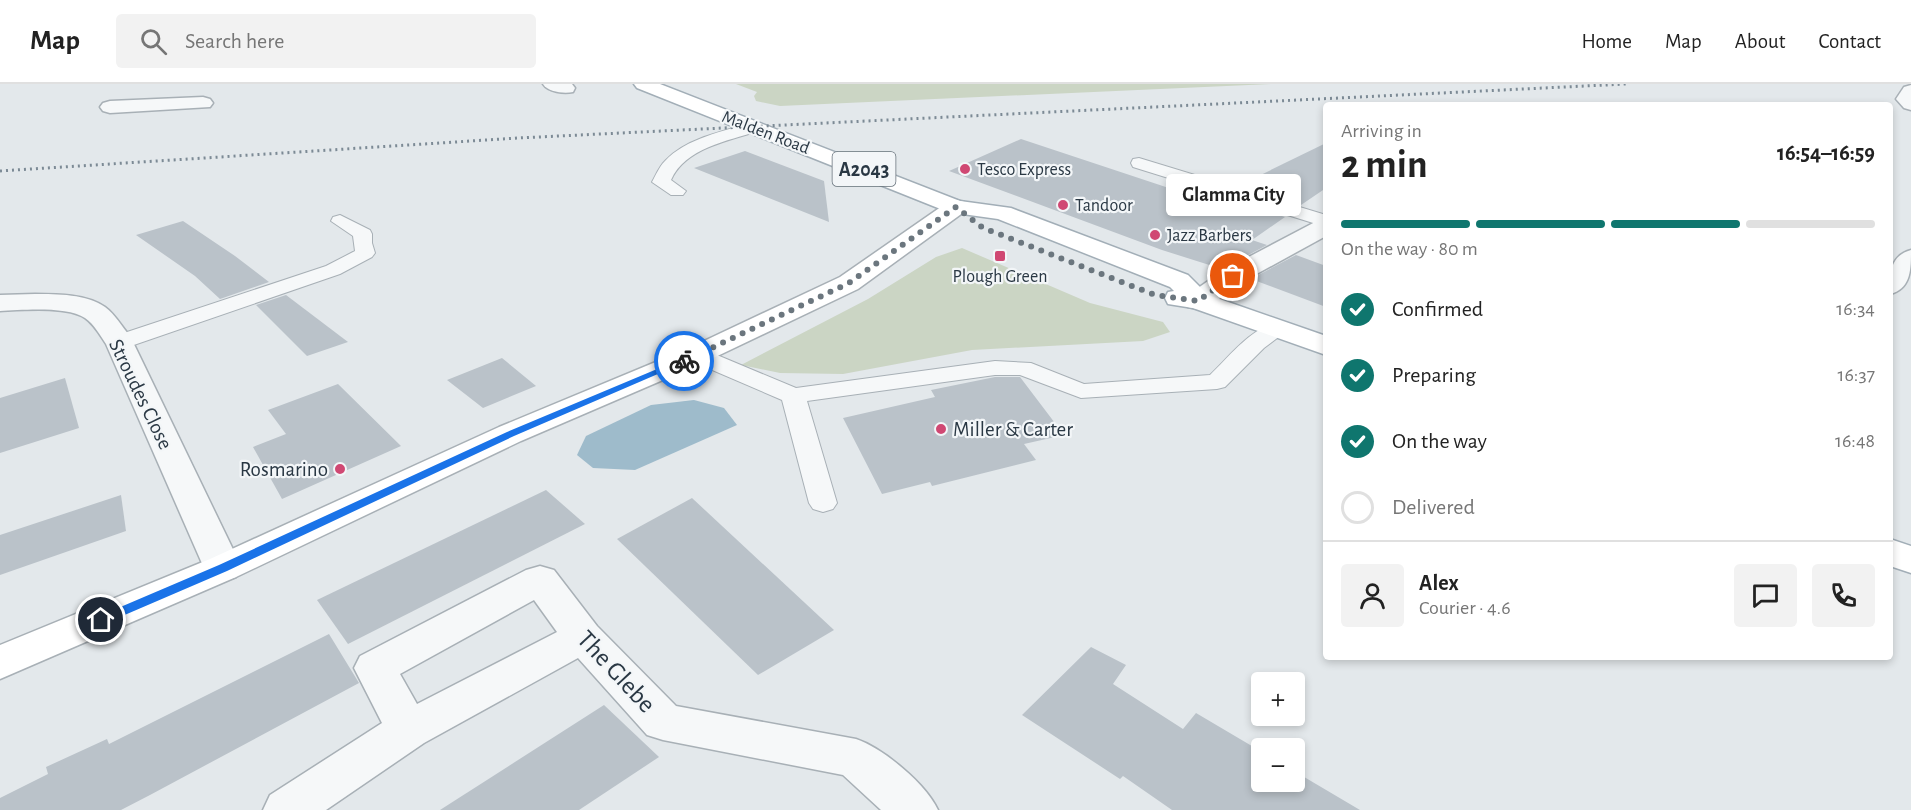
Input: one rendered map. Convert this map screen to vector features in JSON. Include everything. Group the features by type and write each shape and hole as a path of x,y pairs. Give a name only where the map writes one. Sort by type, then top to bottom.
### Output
{"main road":[{"name":"Malden Road","path":"643,84 956,207 1003,213 1179,281 1198,301 1323,345"},
{"path":"0,663 223,568 510,434 697,355 849,283 956,207"},
{"path":"1893,553 1911,560"}],"street":[{"path":"149,84 166,105"},
{"path":"1911,91 1905,99 1911,104"},
{"path":"110,107 203,103"},
{"path":"1198,301 1233,276 1323,228"},
{"path":"1893,282 1911,258"},
{"path":"1893,295 1911,300"},
{"name":"Stroudes Close","path":"0,303 71,304 95,311 120,342 223,568"},
{"name":"The Glebe","path":"408,730 375,668 540,580 583,637 663,722 856,758 914,810"},
{"path":"287,810 408,730 583,637"}],"lane":[{"path":"677,190 662,182 669,167 678,159 690,151 753,128"},
{"path":"1139,163 1323,220"},
{"path":"120,342 333,270 365,253 362,243 363,234 340,221"},
{"path":"697,355 793,396 995,368 1023,368 1082,391 1217,382 1256,344 1278,329"},
{"path":"793,396 823,503"}],"green space":[{"path":"736,84 1271,84 780,106 756,101 754,96 757,92"},
{"name":"Plough Green","path":"962,248 1090,303 1163,322 1170,332 1143,341 972,350 843,374 780,373 741,365 868,299 936,257"}],"water":[{"path":"694,400 724,408 737,425 635,470 593,468 577,455 586,436 651,405"}],"building":[{"path":"1021,139 1208,201 1218,196 1285,217 1252,240 1267,245 1222,269 1162,250 949,171"},
{"path":"1323,144 1323,190 1301,205 1238,186"},
{"path":"745,151 824,181 829,222 694,168"},
{"path":"183,221 269,282 220,299 195,276 136,235"},
{"path":"1296,255 1323,265 1323,306 1251,279"},
{"path":"286,295 348,342 307,356 256,305"},
{"path":"502,358 536,386 483,408 447,380"},
{"name":"Miller & Carter","path":"995,377 1020,377 1064,435 1024,444 1036,460 932,486 930,482 882,494 843,418 935,397 931,390"},
{"path":"65,378 79,428 0,453 0,398"},
{"path":"338,384 401,446 282,499 253,447 286,434 268,410"},
{"path":"546,490 585,524 348,644 317,600"},
{"path":"121,495 126,531 0,575 0,535"},
{"path":"692,498 834,630 758,675 617,539"},
{"path":"329,634 359,683 150,795 121,810 0,810 0,798 48,774 46,767 107,739 109,744"},
{"path":"1091,647 1126,665 1113,684 1183,729 1196,713 1251,746 1251,792 1305,792 1305,778 1360,810 1172,810 1123,776 1120,779 1022,715"},
{"path":"604,705 659,757 579,810 440,810"}],"railway":[{"path":"0,171 518,138 1626,84"}],"way so far":[{"path":"684,361 849,283 956,207 983,228 1155,295 1198,301 1233,276"}],"place":[{"name":"Tesco Express","path":"965,169"},
{"name":"Tandoor","path":"1063,205"},
{"name":"Jazz Barbers","path":"1155,235"},
{"name":"Plough Green","path":"1000,256"},
{"name":"Glamma City","path":"1233,276"},
{"name":"Miller & Carter","path":"941,429"},
{"name":"Rosmarino","path":"340,469"}],"route":[{"path":"101,620 223,568 510,434 684,361"}]}
